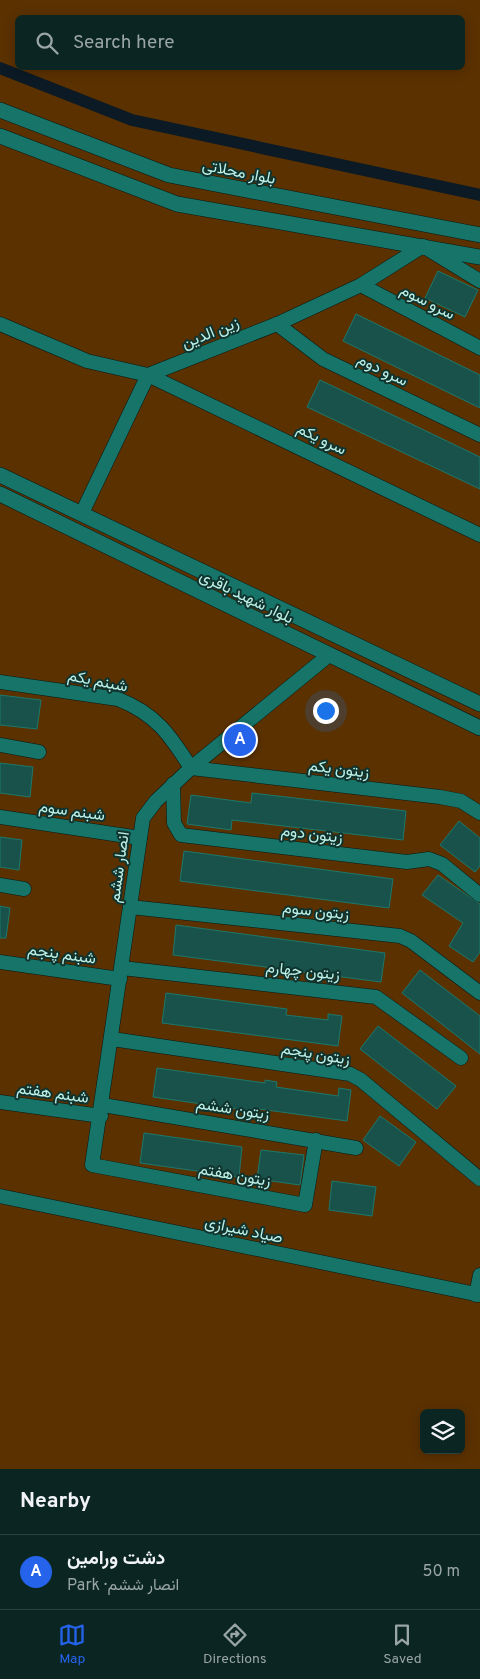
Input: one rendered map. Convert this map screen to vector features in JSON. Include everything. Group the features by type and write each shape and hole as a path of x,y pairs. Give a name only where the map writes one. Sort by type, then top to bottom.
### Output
{"street":[{"name":"بلوار محلاتی","path":"0,110 169,175 480,235"},
{"path":"0,136 177,204 480,257"},
{"path":"423,246 425,224"},
{"path":"423,246 480,281"},
{"name":"زین الدین","path":"148,375 277,324 361,285 423,246"},
{"name":"سرو سوم","path":"361,285 480,348"},
{"path":"0,324 87,361 148,375 82,513"},
{"name":"سرو دوم","path":"277,324 323,359 480,435"},
{"name":"سرو یکم","path":"148,375 480,535"},
{"name":"بلوار شهید باقری","path":"0,475 480,704"},
{"name":"بلوار شهید باقری","path":"0,494 480,728"},
{"path":"329,655 340,636"},
{"name":"انصار ششم","path":"92,1165 102,1110 143,818 173,784 191,768 329,655"},
{"name":"شبنم یکم","path":"0,682 118,699 134,705 154,718 172,738 191,768"},
{"path":"0,745 39,752"},
{"name":"زیتون یکم","path":"191,768 440,797 461,801 480,813"},
{"name":"زیتون دوم","path":"173,784 174,823 181,834 406,862 429,859 442,864 480,895"},
{"name":"شبنم سوم","path":"0,817 140,838"},
{"path":"0,885 24,889"},
{"name":"زیتون سوم","path":"130,907 400,936 411,941 480,993"},
{"name":"شبنم پنجم","path":"0,962 121,973"},
{"name":"زیتون چهارم","path":"121,973 376,997 461,1058"},
{"name":"زیتون پنجم","path":"112,1039 350,1074 361,1080 480,1179"},
{"name":"شبنم هفتم","path":"0,1102 102,1110"},
{"name":"زیتون ششم","path":"102,1110 316,1140 356,1148"},
{"name":"زیتون هفتم","path":"92,1165 305,1205 316,1140"},
{"name":"صیاد شیرازی","path":"0,1196 478,1295"},
{"path":"478,1295 480,1275"}],"shaded area":[{"path":"0,0 480,0 480,1469 0,1469"}],"building":[{"path":"438,271 478,290 465,317 425,298"},
{"path":"356,314 480,375 480,408 343,341"},
{"path":"320,380 480,457 480,489 307,407"},
{"path":"0,695 41,700 37,729 0,725"},
{"path":"0,763 33,767 30,797 0,793"},
{"path":"252,793 406,811 403,840 232,820 231,830 187,824 191,795 251,803"},
{"path":"459,821 480,838 480,866 475,872 440,845"},
{"path":"0,837 22,840 19,870 0,867"},
{"path":"184,851 393,879 389,908 180,881"},
{"path":"438,875 480,904 480,952 473,962 449,946 463,923 422,895"},
{"path":"0,906 10,908 6,938 0,938"},
{"path":"176,925 385,953 381,982 173,955"},
{"path":"420,970 480,1016 480,1054 402,993"},
{"path":"166,993 287,1009 286,1015 328,1020 328,1014 342,1016 338,1046 162,1023"},
{"path":"378,1026 456,1086 437,1109 360,1049"},
{"path":"157,1068 265,1083 265,1080 277,1082 276,1087 338,1096 339,1088 351,1090 347,1121 252,1108 251,1111 153,1097"},
{"path":"380,1116 416,1142 399,1166 363,1140"},
{"path":"144,1133 242,1147 239,1177 140,1163"},
{"path":"261,1150 304,1155 300,1185 257,1179"},
{"path":"332,1181 376,1187 372,1216 329,1210"}],"waterway":[{"path":"0,68 132,120 480,195"}],"place":[{"name":"دشت ورامین","path":"240,740"}]}
